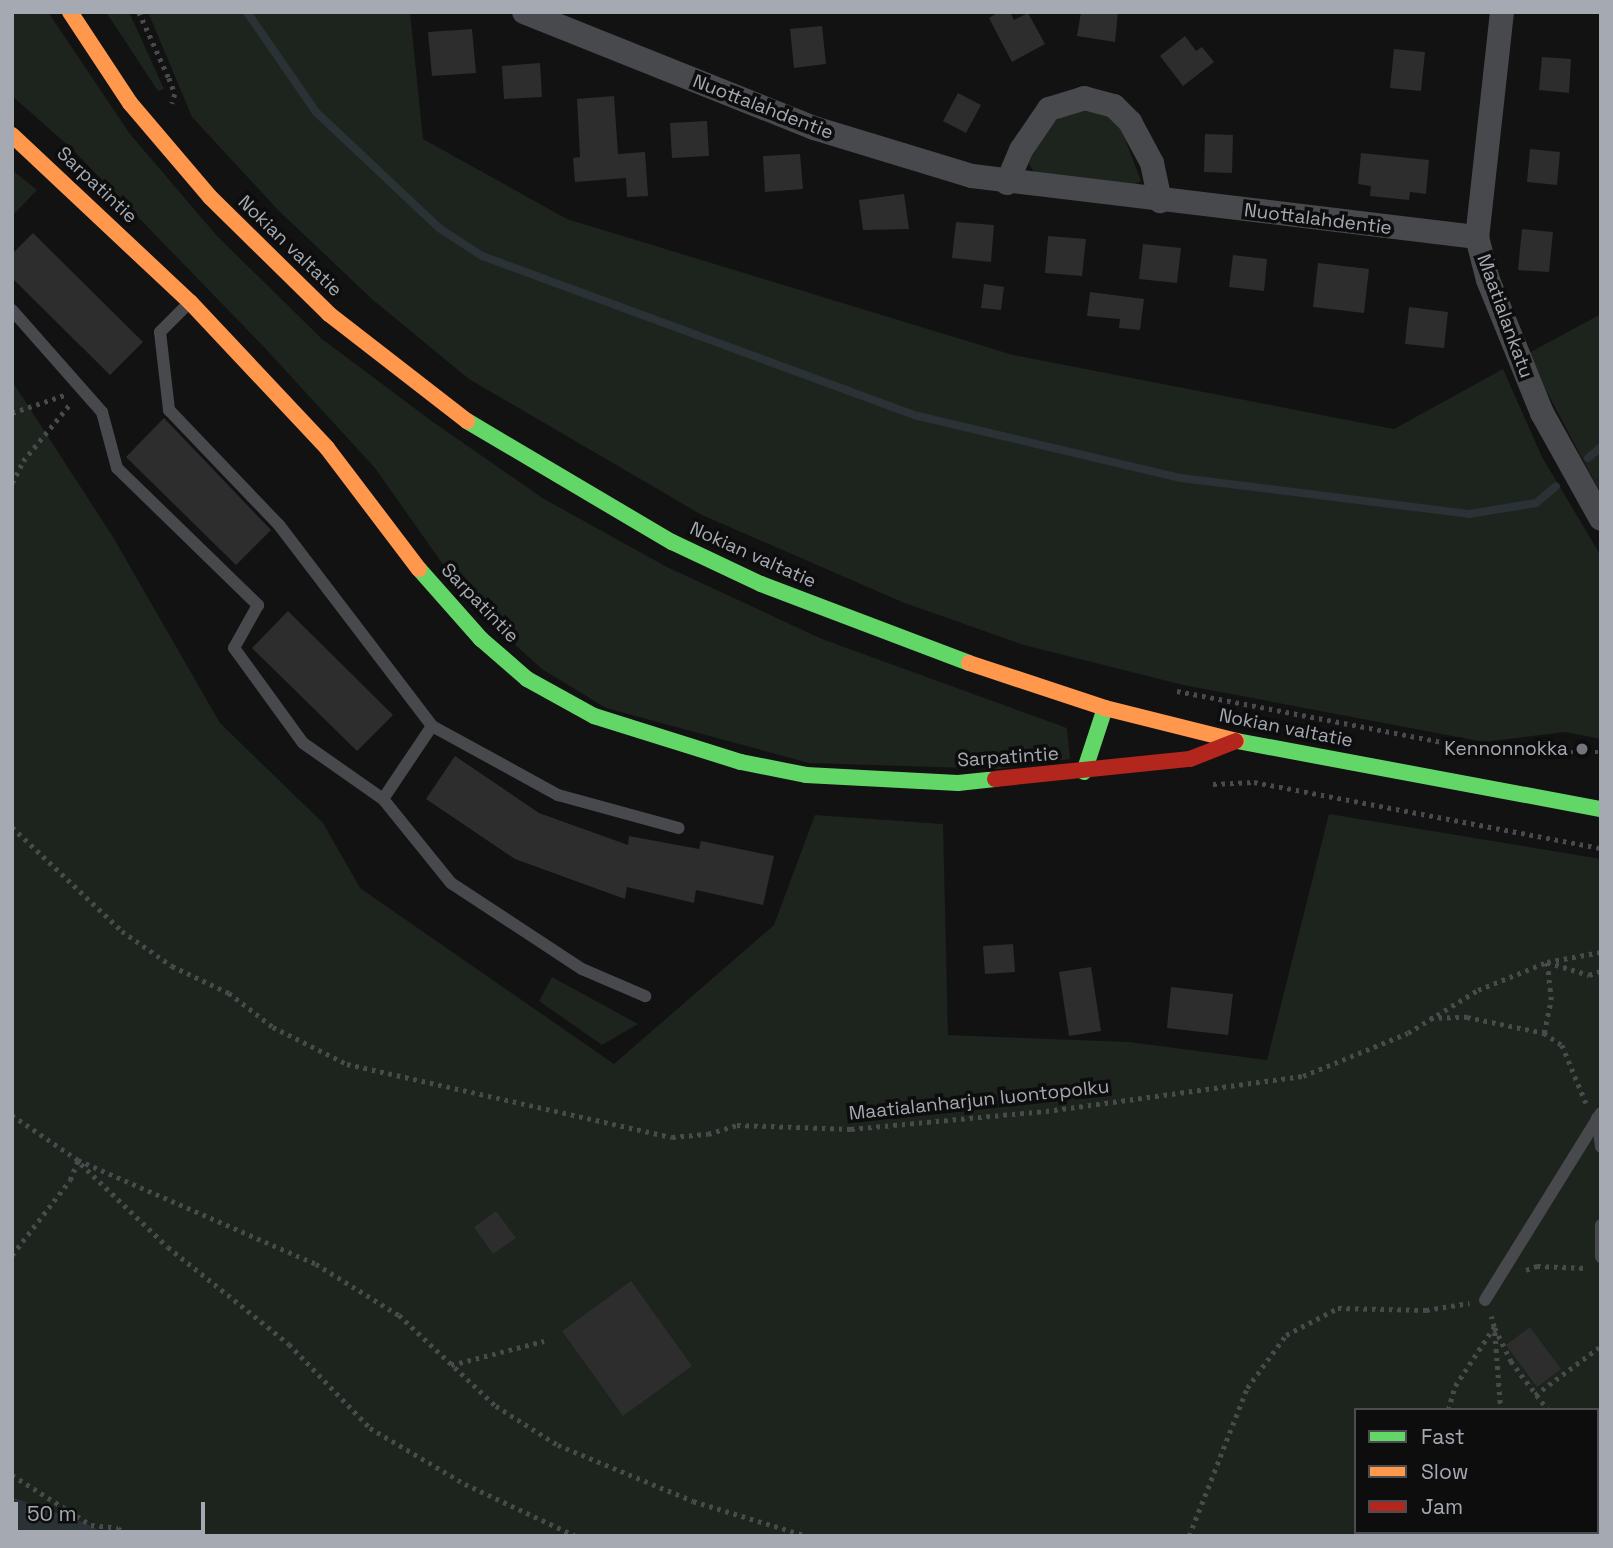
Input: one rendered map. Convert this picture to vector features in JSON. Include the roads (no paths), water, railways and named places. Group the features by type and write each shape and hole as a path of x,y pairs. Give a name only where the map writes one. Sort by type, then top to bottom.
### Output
{"main road":[{"name":"Nokian valtatie","path":"70,12 130,103 210,197 330,314 469,422 661,536 761,584 907,642 1105,708 1236,741 1601,809"},
{"name":"Sarpatintie","path":"12,135 190,302 327,448 428,580 481,639 527,679 594,716 741,762 806,775 958,783 1190,760 1236,741"},
{"name":"Sarpatintie","path":"1084,772 1105,708"}],"street":[{"name":"Nuottalahdentie","path":"524,12 814,128 1007,183 1477,237"},
{"name":"Maatialankatu","path":"1502,12 1477,237 1488,280 1542,413 1601,519"},
{"path":"1007,183 1021,150 1049,110 1084,98 1114,106 1130,122 1152,163 1160,201"}],"lane":[{"path":"190,302 160,332 169,410 279,526 432,726 558,795 679,828"},
{"path":"12,310 102,412 117,468 258,605 234,648 303,743 383,799 451,883 582,969 645,996"},
{"path":"383,799 432,726"},
{"path":"1599,1115 1601,1147"},
{"path":"1485,1300 1599,1115"},
{"path":"1601,1225 1601,1256"}],"waterway":[{"path":"247,12 316,112 439,228 482,256 918,416 1181,478 1469,514 1536,503 1556,486"},
{"path":"1588,458 1601,447"}],"place":[{"name":"Kennonnokka","path":"1582,749"}]}
